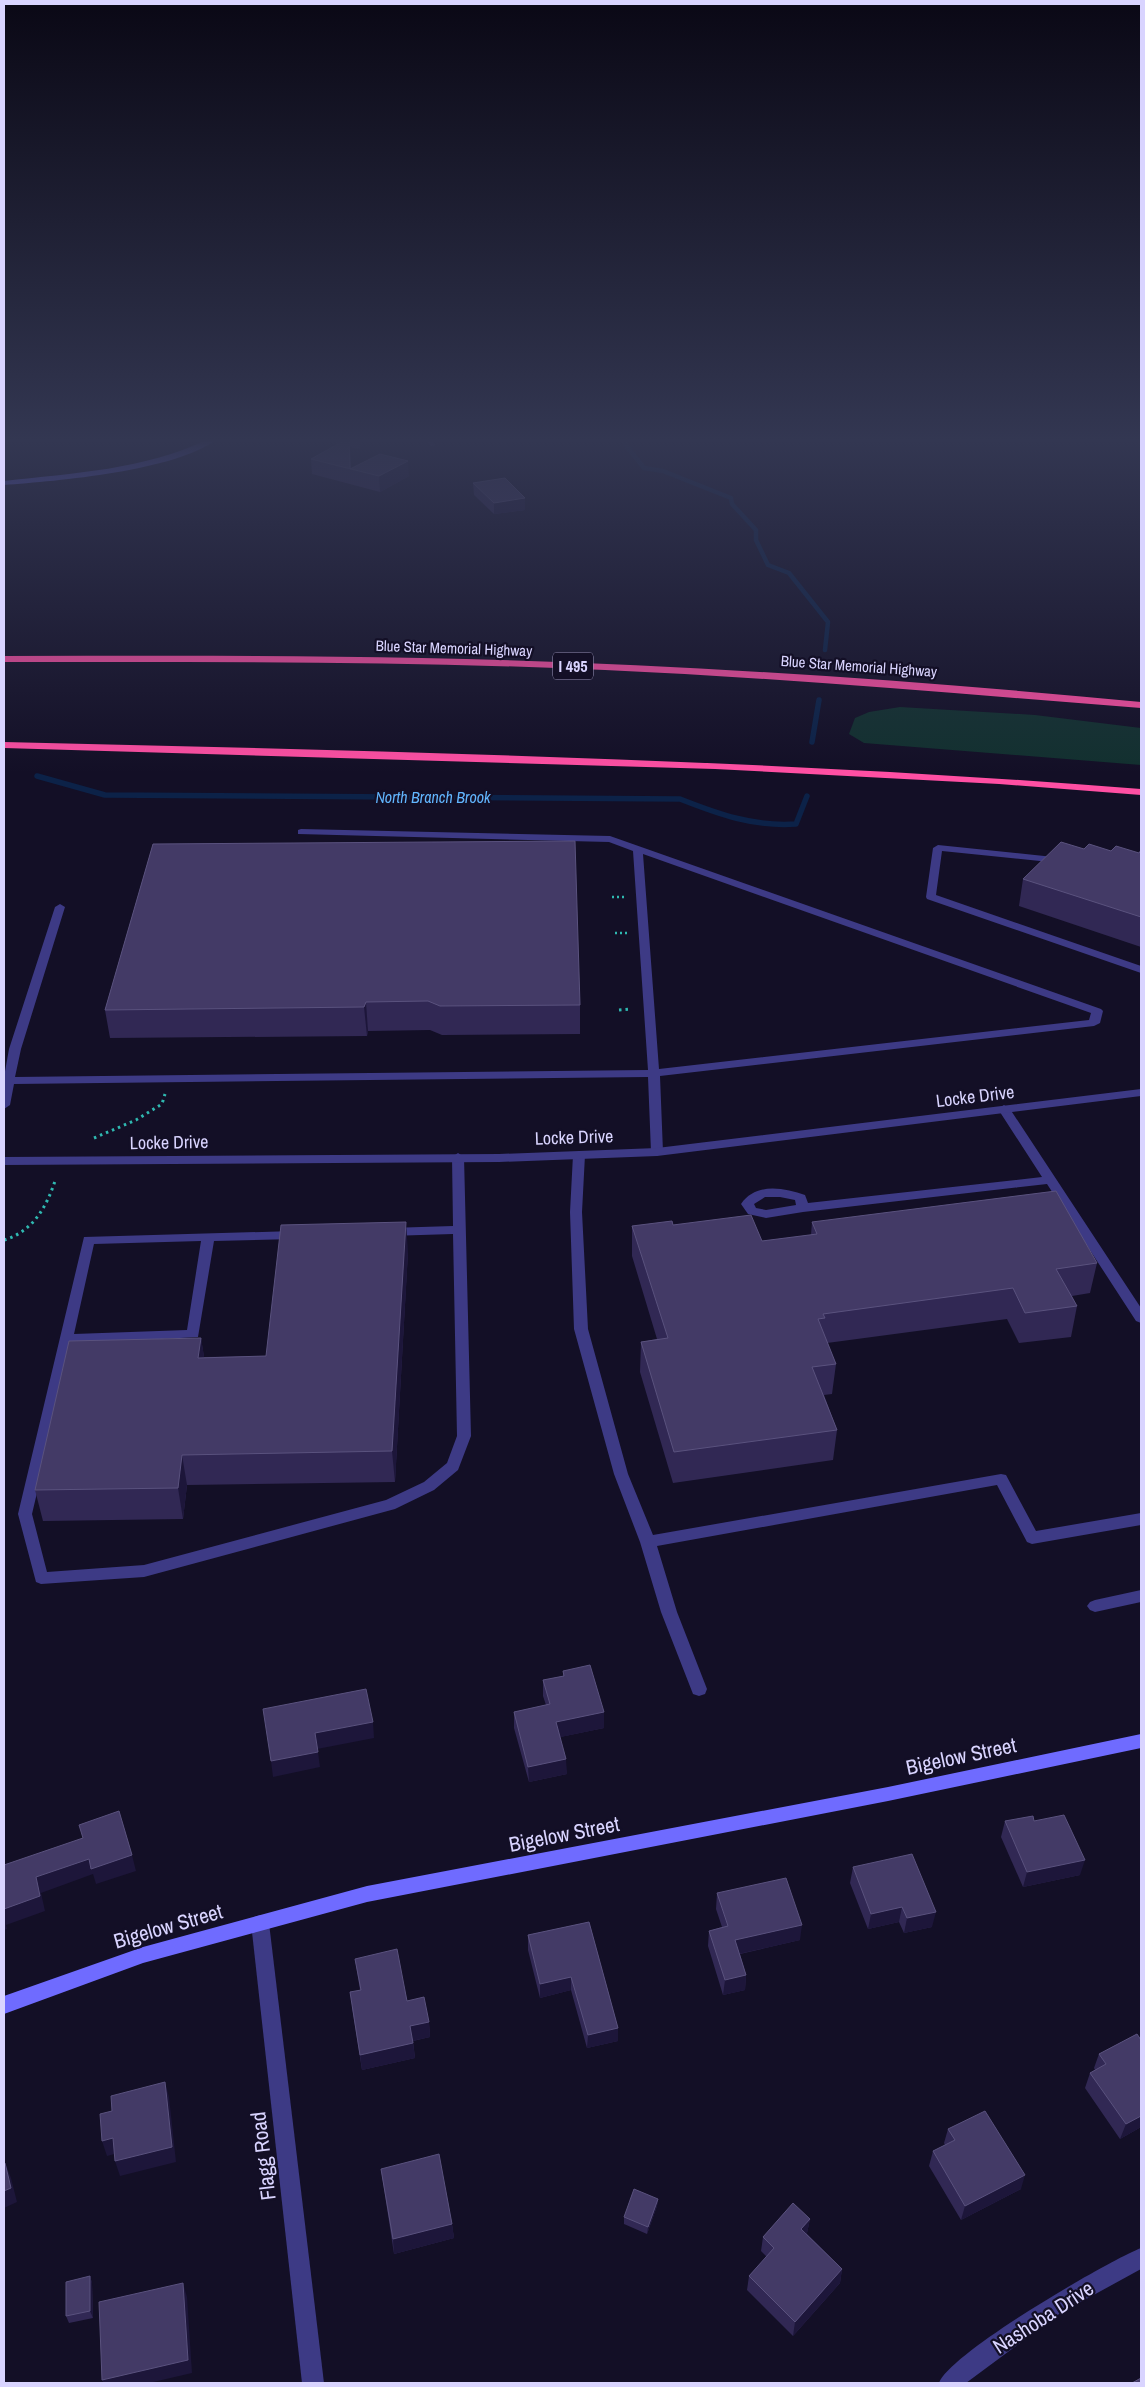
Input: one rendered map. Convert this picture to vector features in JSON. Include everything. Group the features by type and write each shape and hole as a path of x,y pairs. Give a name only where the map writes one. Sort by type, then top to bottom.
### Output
{"highway":[{"name":"Blue Star Memorial Highway","path":"4,659 351,660 573,666 903,684 1141,705"},
{"path":"4,745 749,766 952,777 1141,792"}],"street":[{"path":"7,1081 654,1073 1094,1023 1097,1011 610,839 301,832"},
{"path":"1074,862 938,848 931,897 1141,970"},
{"path":"638,849 654,1073 657,1152"},
{"path":"4,1105 7,1081 15,1049 60,907"},
{"name":"Locke Drive","path":"4,1161 499,1158 657,1152 1141,1092"},
{"path":"1004,1109 1141,1318"},
{"path":"579,1155 576,1212 581,1329 621,1474 648,1542 669,1612 699,1689"},
{"path":"304,1234 89,1240 25,1514 41,1578 144,1571 390,1505 429,1486 453,1466 464,1436 458,1157"},
{"path":"803,1208 1050,1180"},
{"path":"372,1232 459,1230"},
{"path":"66,1339 193,1334 208,1237"},
{"path":"648,1542 1001,1479 1032,1538 1141,1519"},
{"path":"1095,1606 1141,1596"},
{"name":"Bigelow Street","path":"4,2005 143,1955 367,1894 888,1794 1141,1742"},
{"name":"Flagg Road","path":"260,1923 314,2383"},
{"name":"Nashoba Drive","path":"950,2383 975,2362 1052,2307 1141,2258"}],"path":[{"path":"94,1138 136,1120 162,1104"},
{"path":"4,1240 12,1239 31,1226 48,1202 56,1178"}],"green space":[{"path":"900,707 1035,715 1141,728 1141,765 864,743 849,734 855,718 869,712"}],"building":[{"path":"575,841 580,1005 440,1006 428,1001 366,1002 364,1007 105,1010 153,844"},
{"path":"1061,842 1084,849 1089,844 1111,851 1116,846 1139,853 1141,850 1141,917 1023,879"},
{"path":"1056,1191 1097,1263 1056,1269 1077,1306 1025,1313 1013,1288 823,1314 825,1318 818,1319 836,1364 812,1367 837,1430 674,1452 641,1342 668,1338 632,1226 672,1221 673,1225 751,1215 762,1241 817,1234 812,1222"},
{"path":"406,1222 392,1451 182,1455 178,1488 35,1490 69,1341 201,1338 198,1358 266,1356 281,1225"},
{"path":"590,1665 604,1712 556,1722 566,1759 528,1767 514,1712 550,1704 543,1680 564,1676 563,1671"},
{"path":"366,1689 373,1722 315,1733 318,1752 271,1761 263,1709"},
{"path":"119,1811 132,1855 91,1869 89,1859 36,1877 40,1896 4,1909 4,1865 83,1838 79,1825"},
{"path":"1064,1815 1085,1860 1027,1872 1005,1821 1033,1816 1034,1821"},
{"path":"912,1854 936,1912 907,1918 902,1907 871,1914 853,1867"},
{"path":"786,1878 802,1925 735,1940 746,1975 725,1980 709,1931 728,1926 717,1893"},
{"path":"589,1922 618,2028 588,2035 571,1977 540,1984 528,1935"},
{"path":"397,1949 407,2001 424,1997 429,2022 410,2026 413,2043 360,2055 350,1992 361,1990 355,1959"},
{"path":"1137,2034 1141,2040 1141,2116 1126,2124 1090,2073 1106,2064 1099,2054"},
{"path":"165,2082 172,2147 115,2161 113,2138 102,2141 100,2114 112,2111 111,2096"},
{"path":"985,2111 1025,2175 965,2206 933,2151 955,2140 948,2129"},
{"path":"439,2154 452,2224 393,2239 381,2169"},
{"path":"4,2164 11,2188 4,2191"},
{"path":"634,2189 658,2199 648,2227 624,2217"},
{"path":"793,2203 810,2219 801,2229 842,2269 795,2322 749,2276 774,2248 763,2237"},
{"path":"90,2276 90,2311 66,2316 66,2282"},
{"path":"183,2283 188,2360 102,2380 99,2302"},
{"path":"1141,2378 1141,2383 1132,2383"}],"waterway":[{"name":"North Branch Brook","path":"761,550 768,565 789,573 828,622 825,650"},
{"name":"North Branch Brook","path":"812,742 819,700"},
{"name":"North Branch Brook","path":"37,776 105,795 680,799 736,818 781,824 796,824 807,796"}]}
